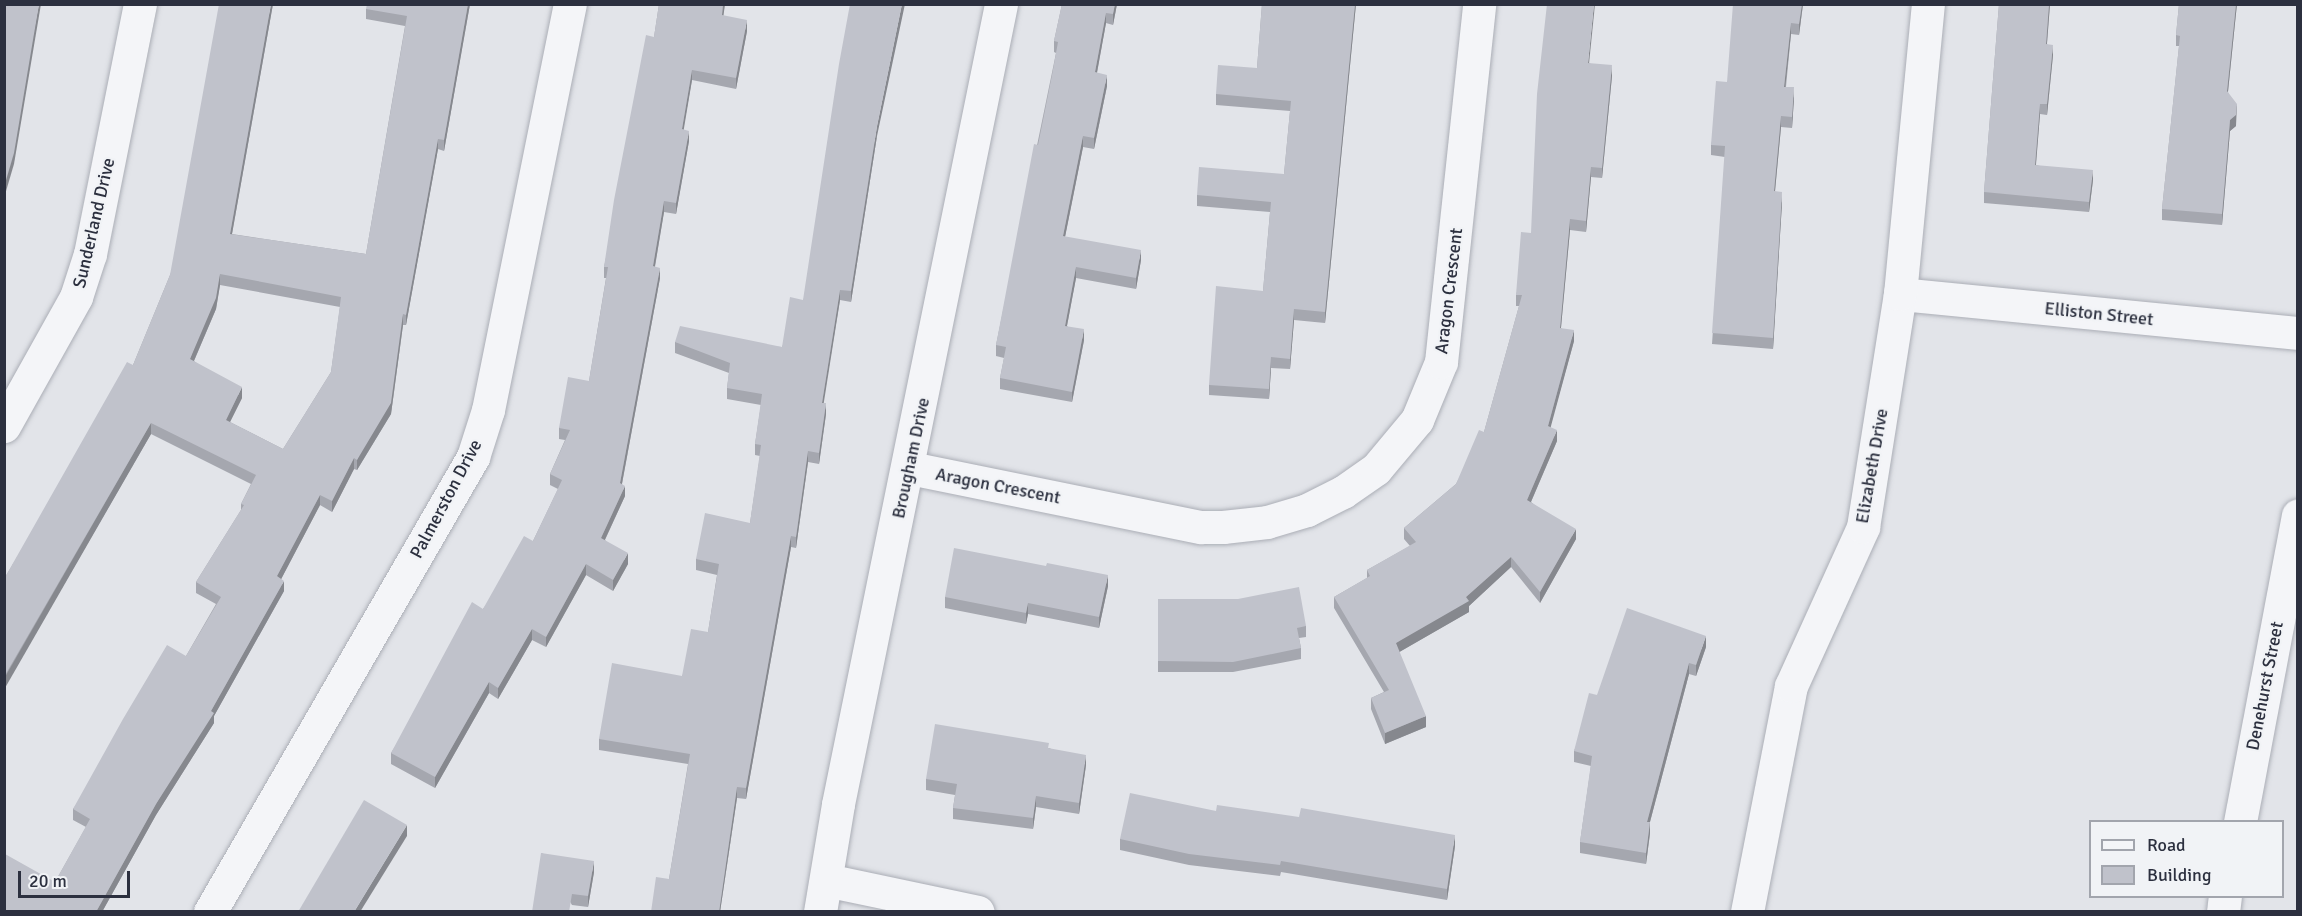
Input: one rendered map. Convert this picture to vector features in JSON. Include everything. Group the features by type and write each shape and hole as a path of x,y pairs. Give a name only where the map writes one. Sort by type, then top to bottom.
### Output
{"street":[{"name":"Sunderland Drive","path":"4,426 76,297 90,254 140,4"},
{"name":"Palmerston Drive","path":"210,912 473,457 488,410 570,4"},
{"name":"Brougham Drive","path":"820,912 851,741 910,468 1001,4"},
{"name":"Aragon Crescent","path":"910,468 1201,527 1267,522 1307,510 1343,492 1376,469 1417,420 1441,362 1479,4"},
{"name":"Elizabeth Drive","path":"1747,912 1791,686 1863,527 1900,294 1928,4"},
{"name":"Elliston Street","path":"1900,294 2298,333"},
{"name":"Denehurst Street","path":"2240,820 2298,515"},
{"path":"826,880 978,912"}],"building":[{"path":"4,4 39,4 14,153 4,187"},
{"path":"219,4 271,4 230,234 366,254 407,16 366,9 367,4 468,4 444,140 438,139 406,315 403,314 391,403 357,460 354,458 332,501 320,495 277,576 284,581 211,711 214,713 156,804 96,912 4,912 5,854 55,882 90,819 73,809 123,719 167,645 186,656 221,597 196,582 244,505 241,504 256,475 151,423 4,677 4,579 127,362 133,365 170,275","holes":["220,274 341,297 331,372 283,449 226,420 242,387 190,359 216,298"]},
{"path":"659,4 723,4 722,15 747,20 736,78 692,70 682,129 689,131 676,203 664,201 653,266 660,268 620,483 625,486 601,538 628,553 613,580 586,564 546,637 532,629 498,688 489,682 435,777 391,753 472,602 483,609 524,536 533,541 562,480 550,474 570,430 559,428 568,377 589,381 608,267 604,267 614,200 646,35 654,37"},
{"path":"850,4 902,4 877,126 851,291 840,290 822,403 826,403 819,453 808,451 796,537 791,536 746,788 737,787 719,912 651,912 656,877 669,879 690,754 599,739 612,663 682,676 691,629 708,632 719,564 696,559 705,513 750,523 761,445 755,444 762,394 727,388 730,363 675,342 680,326 782,347 790,297 803,300"},
{"path":"1062,4 1115,4 1113,14 1106,13 1095,72 1107,75 1094,138 1083,136 1063,236 1141,250 1136,278 1076,267 1065,326 1084,329 1072,392 1000,378 1006,347 996,345 1034,144 1038,145 1052,75 1058,42 1054,41"},
{"path":"1262,4 1355,4 1325,312 1294,309 1290,359 1271,357 1269,389 1209,385 1216,286 1263,291 1271,202 1197,195 1199,167 1284,174 1291,101 1216,94 1218,65 1257,68"},
{"path":"1547,4 1594,4 1588,63 1612,65 1602,168 1591,167 1586,221 1570,219 1560,328 1574,330 1548,426 1557,430 1527,500 1576,529 1540,592 1511,557 1466,597 1469,601 1396,643 1426,716 1385,733 1371,698 1389,690 1334,597 1370,576 1367,570 1416,542 1404,528 1456,484 1479,430 1484,432 1522,295 1516,295 1521,232 1531,233 1537,94"},
{"path":"1733,4 1802,4 1799,24 1791,23 1784,87 1794,87 1792,117 1781,116 1774,191 1782,192 1773,338 1712,333 1725,146 1711,145 1716,81 1727,82"},
{"path":"1999,4 2049,4 2046,44 2053,45 2047,104 2040,104 2035,165 2093,170 2089,202 1984,192"},
{"path":"2179,4 2236,4 2227,91 2237,104 2236,115 2230,120 2222,214 2162,209 2180,36 2176,35"},
{"path":"954,548 1046,566 1047,563 1108,575 1099,617 1028,603 1026,613 945,597"},
{"path":"1299,587 1306,626 1297,628 1301,648 1233,662 1158,661 1158,599 1238,599"},
{"path":"1627,608 1706,636 1696,665 1689,663 1647,822 1650,822 1646,853 1580,842 1592,756 1574,751 1589,693 1597,695"},
{"path":"935,724 1049,743 1048,748 1086,755 1079,803 1036,796 1033,818 953,808 957,784 926,779"},
{"path":"1130,793 1216,811 1217,805 1299,817 1301,808 1455,835 1447,889 1281,861 1280,865 1189,854 1120,839"},
{"path":"364,800 407,825 354,912 298,912"},
{"path":"541,853 594,861 588,896 572,894 569,912 532,912"}]}
